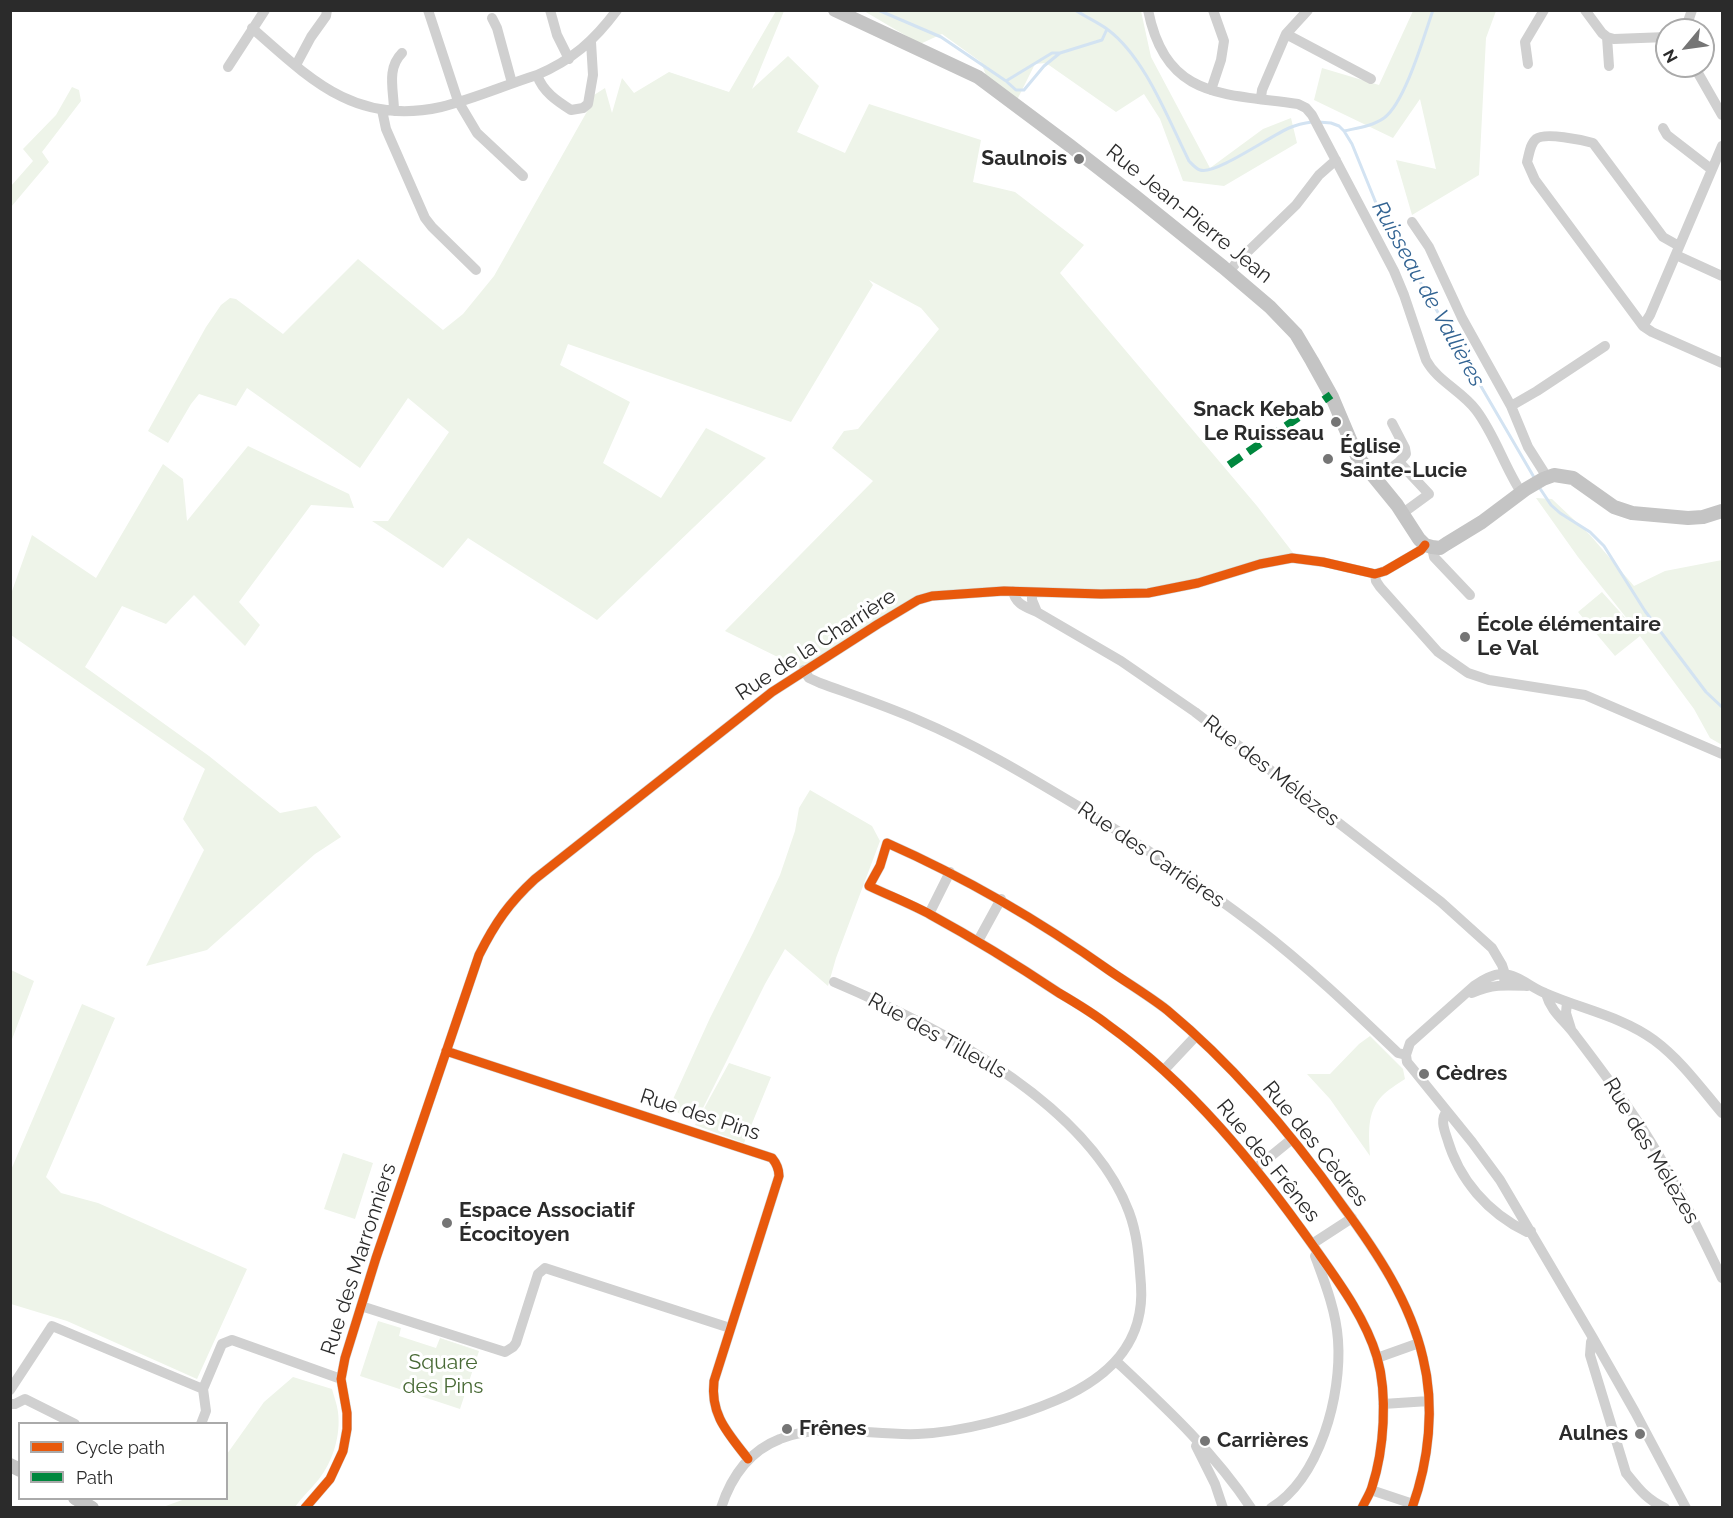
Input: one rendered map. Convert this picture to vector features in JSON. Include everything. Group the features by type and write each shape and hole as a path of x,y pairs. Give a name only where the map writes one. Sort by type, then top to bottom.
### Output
{"main road":[{"name":"Rue Jean-Pierre Jean","path":"836,10 978,77 1069,145 1229,272 1284,320 1296,334 1331,394 1357,456 1403,513 1419,539 1428,546"},
{"path":"1428,546 1440,548 1464,534 1524,491 1554,475 1573,478 1614,507 1632,513 1688,518 1703,517 1722,511"},
{"path":"78,1500 92,1508"}],"street":[{"path":"228,67 265,10"},
{"path":"296,65 311,37 326,16 327,10"},
{"path":"428,10 458,101 477,133 524,176"},
{"path":"550,10 557,35 569,59"},
{"path":"252,28 328,90 351,102 388,110 424,110 537,75 569,59 591,42 617,10"},
{"path":"1149,10 1154,34 1163,54 1186,79 1211,90 1298,104 1306,108 1336,160 1404,295 1425,360 1430,368 1476,410 1524,491"},
{"path":"1211,90 1221,60 1224,41 1213,10"},
{"path":"1260,98 1286,34 1308,10"},
{"path":"1527,64 1525,42 1544,10"},
{"path":"1584,10 1607,37 1614,39 1655,37"},
{"path":"492,18 500,37 512,83"},
{"path":"1286,34 1371,80"},
{"path":"1607,37 1609,66"},
{"path":"537,75 541,86 555,100 571,110 583,108 588,104 593,75 591,42"},
{"path":"402,52 392,72 386,129 425,218 440,236 476,270"},
{"path":"1701,78 1722,115"},
{"path":"1663,128 1668,135 1711,169"},
{"path":"1722,276 1677,251 1663,237 1593,143 1547,135 1537,138 1533,143 1527,162 1535,180 1643,326 1722,363"},
{"path":"1643,326 1650,315 1722,146"},
{"path":"1229,272 1296,205 1319,175 1336,160"},
{"path":"1412,222 1429,247 1462,318 1511,406 1528,447 1545,478"},
{"path":"1511,406 1605,346"},
{"path":"1377,480 1405,457 1406,451 1392,423"},
{"path":"1399,462 1429,494 1403,513"},
{"path":"1470,595 1434,557 1428,546 1385,571 1375,574 1380,587 1416,629 1438,652 1468,674 1489,681 1586,695 1722,754"},
{"name":"Rue de la Charrière","path":"446,1051 479,956 492,931 519,894 772,692 918,600 932,596 1013,591 1148,593 1198,583 1260,564 1292,558 1323,562 1375,574"},
{"name":"Rue des Mélèzes","path":"1013,591 1016,600 1022,605 1120,661 1195,712 1441,903 1492,948 1499,980"},
{"path":"1032,592 1032,600 1037,612"},
{"name":"Rue des Carrières","path":"804,670 809,678 820,683 919,720 978,748 1116,830 1187,876 1256,927 1331,990 1398,1053 1406,1055 1407,1062 1500,1180 1593,1338 1686,1508"},
{"name":"Rue des Cèdres","path":"869,886 880,866 887,843 1001,899 1068,941 1166,1010 1245,1086 1292,1139 1321,1175 1385,1267 1409,1316 1419,1343 1427,1379 1428,1438 1413,1506"},
{"path":"928,914 950,872"},
{"name":"Rue des Frênes","path":"869,886 978,941 1109,1025 1164,1070 1211,1118 1293,1216 1346,1295 1366,1330 1377,1358 1383,1404 1379,1458 1371,1490 1362,1508"},
{"path":"978,941 1001,899"},
{"path":"1406,1055 1410,1043 1479,983 1516,978 1546,994 1624,1023 1654,1040 1689,1073 1722,1113"},
{"name":"Rue des Tilleuls","path":"721,1508 736,1473 747,1459 762,1447 780,1439 814,1430 920,1434 974,1426 1059,1399 1101,1376 1117,1362 1127,1347 1140,1312 1142,1295 1138,1245 1129,1211 1114,1182 1094,1152 1073,1128 1043,1102 986,1061 914,1018 834,982"},
{"name":"Rue des Mélèzes","path":"1546,994 1557,1016 1571,1029 1605,1074 1642,1129 1695,1223 1722,1278"},
{"name":"Rue des Mélèzes","path":"1567,1002 1566,1012 1571,1029"},
{"path":"1571,1029 1576,1015 1587,1008"},
{"path":"1164,1070 1195,1037"},
{"name":"Rue des Marronniers","path":"305,1508 330,1479 346,1442 347,1413 341,1379 345,1358 446,1051"},
{"name":"Rue des Pins","path":"446,1051 772,1158 779,1169 780,1176 730,1328 712,1393 713,1403 723,1426 747,1459"},
{"path":"1448,1112 1444,1114 1443,1120 1446,1135 1463,1175 1477,1195 1497,1214 1527,1232 1531,1231"},
{"path":"1255,1169 1292,1139"},
{"path":"1312,1244 1352,1218"},
{"name":"Rue des Frênes","path":"1271,1508 1287,1497 1308,1470 1320,1447 1329,1417 1337,1371 1338,1339 1330,1298 1312,1244"},
{"path":"361,1306 505,1352 516,1343 538,1274 545,1268 730,1328"},
{"path":"1330,1298 1341,1293 1346,1295"},
{"path":"10,1389 52,1326 203,1389"},
{"name":"Rue des Carrières","path":"1593,1338 1590,1355 1626,1473 1651,1501 1665,1508"},
{"path":"202,1422 206,1411 203,1389 222,1344 232,1340 341,1379"},
{"path":"1377,1358 1419,1343"},
{"path":"1117,1362 1202,1445 1230,1477 1251,1508"},
{"path":"10,1404 25,1399 71,1422"},
{"path":"1383,1404 1429,1401"},
{"path":"1187,1430 1215,1484 1223,1508"},
{"path":"1215,1484 1230,1477"},
{"path":"1371,1490 1413,1506"}],"green space":[{"path":"776,11 784,11 752,89 788,56 819,86 797,132 845,153 869,104 981,140 973,182 1015,192 1084,245 1060,273 1257,506 1294,554 1181,587 932,596 804,670 725,631 873,481 832,448 844,431 858,429 939,329 921,308 869,280 873,285 791,422 568,344 560,365 630,402 603,463 661,498 706,428 766,458 597,620 468,538 443,568 372,521 388,521 449,432 408,398 360,468 247,388 236,406 199,394 168,443 148,431 206,327 221,305 230,298 236,299 283,334 358,259 443,330 463,314 494,276 589,108 594,95 605,88 612,113 622,78 634,93 669,72 729,92"},
{"path":"864,11 1141,11 1151,57 1210,168 1263,129 1291,118 1297,143 1224,186 1183,181 1160,119 1144,94 1116,112 1046,63 1035,64 1017,100 987,78 981,62 942,34 920,44"},
{"path":"1413,11 1496,11 1486,38 1479,175 1412,215 1396,160 1436,169 1420,99 1393,138 1314,100 1322,68 1379,85"},
{"path":"72,87 79,90 81,101 42,152 49,162 11,207 11,186 33,161 23,149 56,115"},
{"path":"248,446 349,494 354,508 311,505 239,602 260,625 245,646 194,595 166,624 122,606 85,667 209,756 280,813 316,806 341,837 315,854 207,950 146,966 204,850 183,819 205,769 11,635 11,594 32,535 96,578 163,464 183,479 187,521"},
{"path":"1536,498 1552,499 1590,535 1634,586 1665,571 1722,560 1722,745 1710,738 1694,709 1640,636 1615,656 1578,612 1602,592 1636,630 1578,557"},
{"path":"810,790 872,826 880,841 836,958 828,986 785,949 696,1122 669,1108 780,875 795,831 799,808"},
{"path":"11,970 34,981 11,1042"},
{"path":"82,1004 115,1018 46,1177 61,1193 98,1203 247,1269 197,1379 67,1321 11,1304 11,1170"},
{"path":"1370,1036 1403,1069 1405,1079 1382,1096 1373,1110 1370,1124 1370,1156 1330,1099 1307,1074 1330,1074"},
{"path":"729,1063 771,1077 744,1143 695,1125"},
{"path":"343,1153 373,1163 355,1219 324,1209"},
{"name":"Square des Pins","path":"378,1321 401,1328 399,1336 436,1348 440,1338 479,1351 460,1409 360,1376"},
{"path":"293,1377 332,1389 338,1409 337,1439 328,1464 319,1479 295,1507 163,1507 182,1500 228,1500 228,1453 264,1402"}],"waterway":[{"name":"Ruisseau de Vallières","path":"878,10 941,37 1016,90 1024,90 1044,66 1060,53 1102,40 1107,29"},
{"name":"Ruisseau de Vallières","path":"1075,10 1107,29 1133,56 1164,108 1189,161 1199,169 1207,170 1217,167 1289,128 1312,122"},
{"path":"1344,131 1375,123 1392,110 1413,68 1433,10"},
{"name":"Ruisseau de Vallières","path":"1006,81 1052,53 1059,53"},
{"name":"Ruisseau de Vallières","path":"1318,122 1339,126 1352,144 1380,213 1535,479"},
{"name":"Ruisseau de Vallières","path":"1539,487 1551,505 1590,532 1604,546 1645,611 1706,692 1722,707"}],"marked path":[{"path":"1229,465 1331,395"}],"cycle path":[{"path":"305,1508 330,1479 343,1451 347,1413 341,1379 345,1358 376,1258 479,955 503,914 535,879 772,692 918,600 932,596 1004,591 1148,593 1198,583 1260,564 1292,558 1323,562 1375,574 1385,571 1421,550 1425,545"},
{"path":"1362,1508 1372,1487 1382,1440 1383,1388 1372,1342 1341,1286 1314,1247 1269,1186 1220,1127 1167,1073 1138,1048 1090,1012 980,943 923,911 869,886 880,866 887,843 1002,901 1057,935 1167,1010 1238,1077 1303,1153 1355,1222 1379,1259 1401,1297 1417,1337 1427,1376 1429,1414 1423,1471 1412,1508"},
{"path":"446,1051 774,1160 779,1176 714,1381 713,1393 718,1414 727,1432 748,1459"}],"place":[{"name":"Saulnois","path":"1079,159"},
{"name":"Snack Kebab Le Ruisseau","path":"1336,422"},
{"name":"Église Sainte-Lucie","path":"1328,459"},
{"name":"École élémentaire Le Val","path":"1465,637"},
{"name":"Cèdres","path":"1424,1074"},
{"name":"Espace Associatif Écocitoyen","path":"447,1223"},
{"name":"Frênes","path":"787,1429"},
{"name":"Aulnes","path":"1640,1434"},
{"name":"Carrières","path":"1205,1441"}]}
